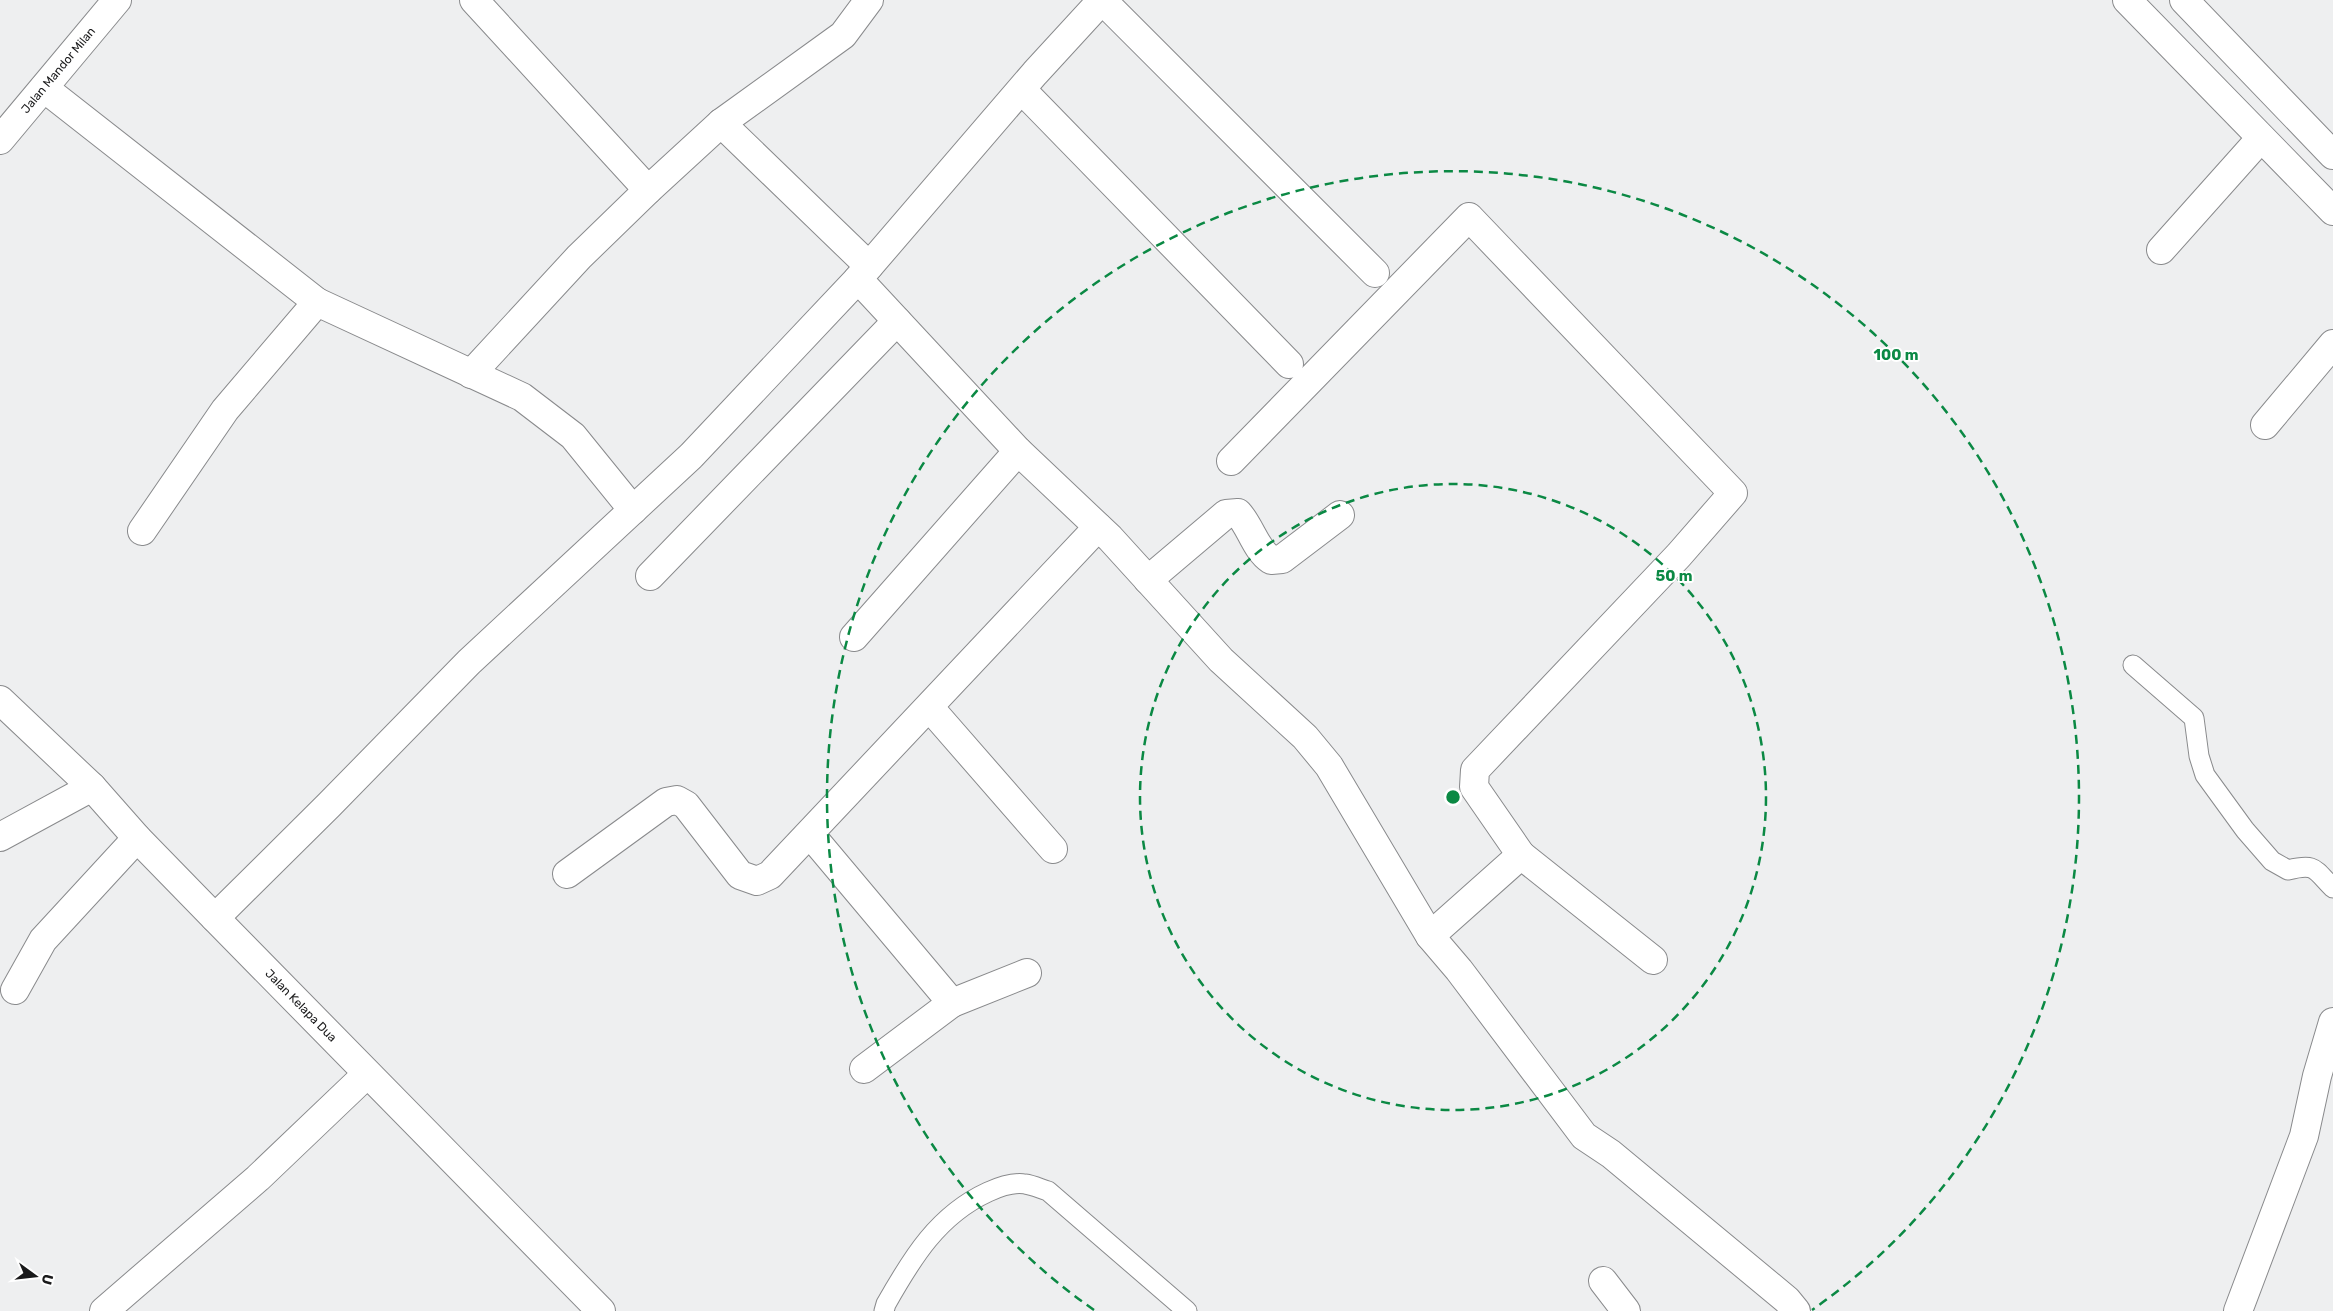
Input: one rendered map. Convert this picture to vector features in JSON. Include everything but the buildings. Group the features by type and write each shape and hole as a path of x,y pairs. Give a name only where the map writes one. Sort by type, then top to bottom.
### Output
{"street":[{"name":"Jalan Mandor Milan","path":"0,140 117,0"},
{"path":"474,0 648,190"},
{"path":"471,374 579,257 648,190 721,123 843,35 869,0"},
{"path":"215,918 469,662 692,456 864,273 1102,0 1375,273"},
{"path":"2127,0 2333,212"},
{"path":"2184,0 2333,155"},
{"path":"44,88 317,302 522,398 573,436 633,510"},
{"path":"1022,90 1288,364"},
{"path":"721,123 864,273 897,321 1018,451 1098,527 1221,660 1305,737 1329,766 1430,936 1459,970 1584,1136 1611,1154 1787,1300 1796,1311"},
{"path":"2161,250 2261,138"},
{"path":"1231,460 1469,218 1733,493 1679,556 1475,770 1474,787 1521,855 1653,960"},
{"path":"142,531 225,410 317,302"},
{"path":"650,576 897,321"},
{"path":"2265,425 2333,344"},
{"path":"854,637 1018,451"},
{"path":"1148,580 1226,514 1238,512 1247,522 1263,554 1271,560 1282,559 1340,515"},
{"path":"566,874 666,802 677,800 686,805 740,875 757,881 770,875 930,708 1098,527"},
{"name":"Jalan Kelapa Dua","path":"0,700 92,787 137,838 601,1311"},
{"path":"930,708 1052,849"},
{"path":"0,838 92,787"},
{"path":"810,834 952,1003"},
{"path":"15,990 43,940 137,838"},
{"path":"1430,936 1521,855"},
{"path":"864,1070 952,1003 1027,973"},
{"path":"2238,1311 2304,1136 2317,1076 2333,1022"},
{"path":"104,1311 258,1178 367,1074"},
{"path":"1603,1281 1626,1311"}],"lane":[{"path":"2133,665 2194,718 2199,756 2205,774 2245,830 2272,861 2288,870 2306,865 2311,867 2333,888"},
{"path":"884,1311 886,1304 908,1266 944,1221 972,1200 994,1189 1002,1186 1024,1184 1048,1191 1186,1311"}]}
